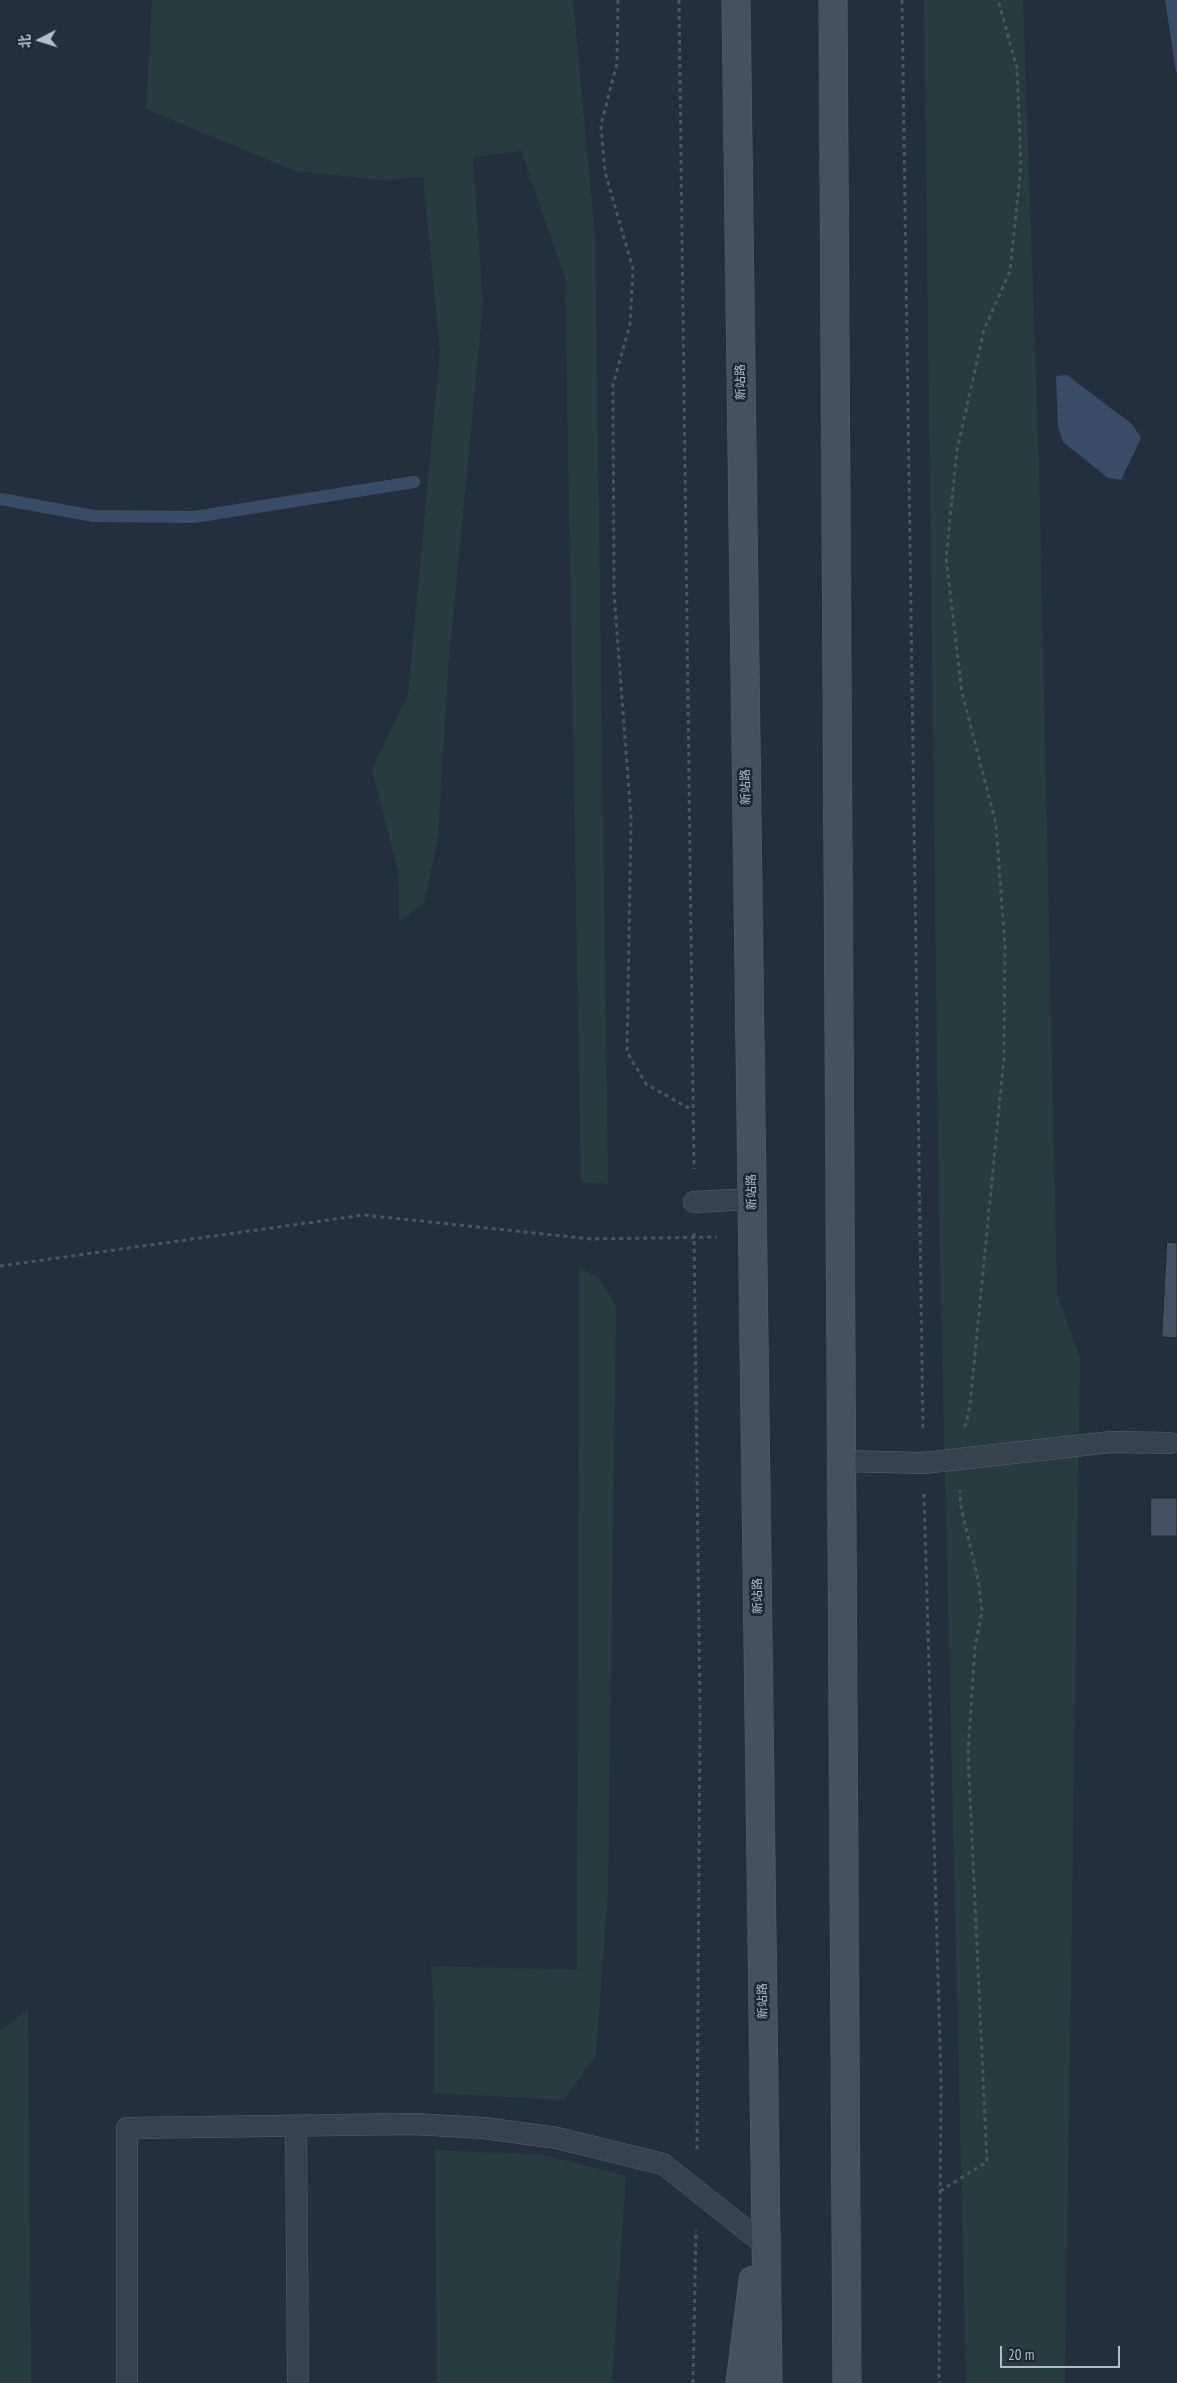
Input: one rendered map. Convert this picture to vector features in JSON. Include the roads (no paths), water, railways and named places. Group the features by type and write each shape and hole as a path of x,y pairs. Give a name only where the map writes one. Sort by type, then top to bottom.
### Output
{"street":[{"name":"新站路","path":"736,0 768,2383"},
{"path":"833,0 847,2383"},
{"path":"846,2185 866,2383"},
{"path":"740,2383 766,2190"}],"lane":[{"path":"694,1202 752,1199"},
{"path":"841,1461 924,1463 1111,1442 1170,1443"},
{"path":"127,2383 127,2128 413,2124 484,2128 557,2138 663,2164 759,2240"},
{"path":"296,2126 298,2383"}],"water":[{"path":"1165,0 1177,0 1177,73 1176,72"},
{"path":"1067,375 1132,424 1141,438 1121,480 1108,478 1063,442 1058,427 1056,376"}],"waterway":[{"path":"0,499 94,516 194,517 414,482"}]}
